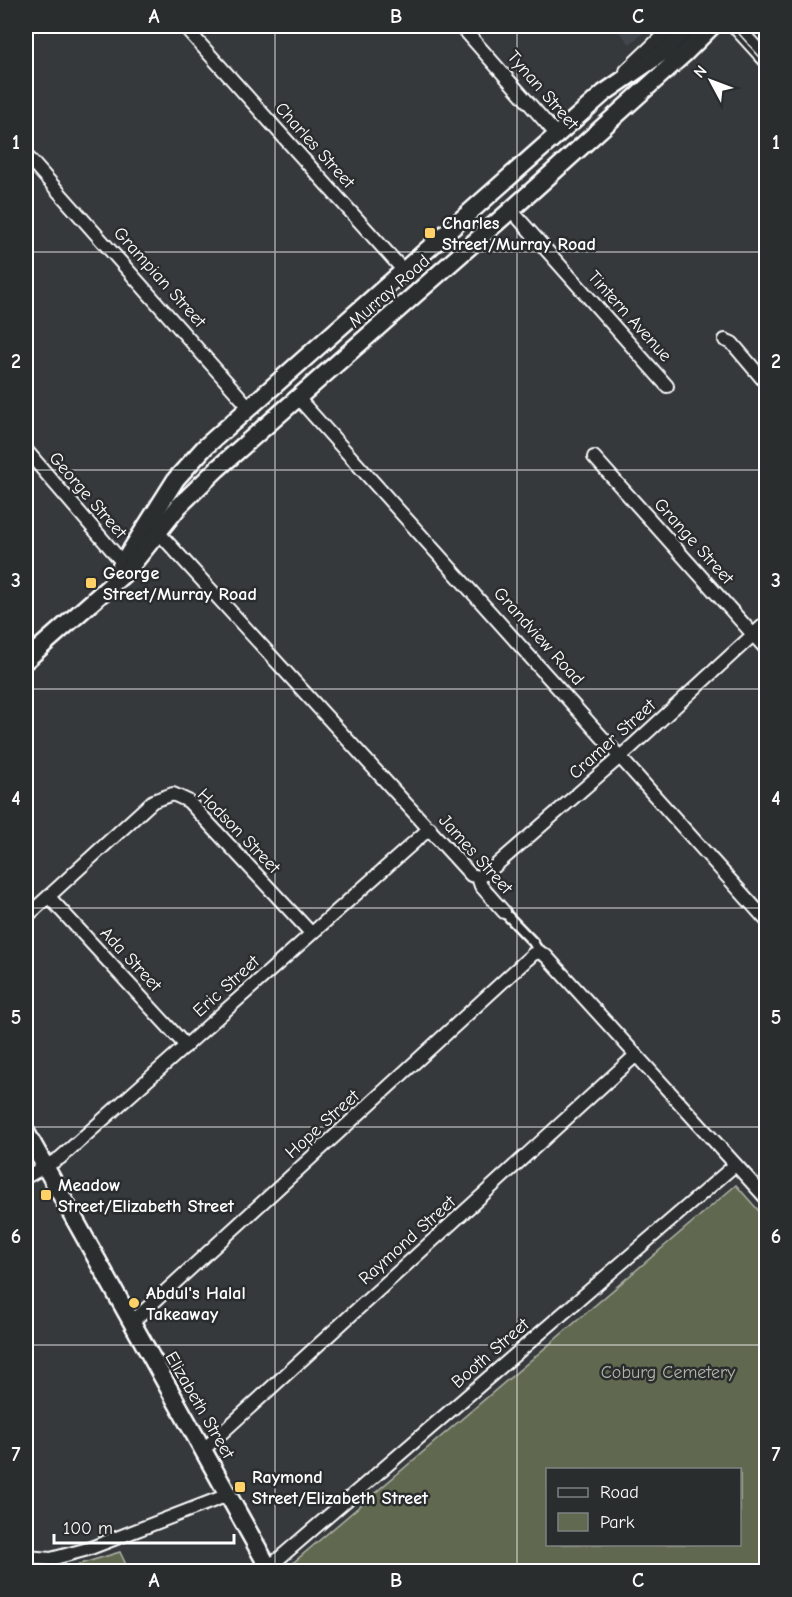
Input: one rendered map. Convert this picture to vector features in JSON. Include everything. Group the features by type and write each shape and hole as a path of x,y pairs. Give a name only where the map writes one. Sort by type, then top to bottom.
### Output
{"main road":[{"name":"Murray Road","path":"100,592 123,563 189,462 604,93 701,26"},
{"name":"Murray Road","path":"26,660 100,592 127,571 198,486 511,210 712,26"},
{"name":"Tynan Street","path":"556,134 573,153"},
{"name":"Tintern Avenue","path":"493,190 511,210"},
{"name":"Charles Street","path":"403,270 419,290"},
{"name":"Grandview Road","path":"281,379 297,397"},
{"name":"Grampian Street","path":"249,407 265,425"},
{"name":"Elizabeth Street","path":"26,1132 270,1570"}],"street":[{"name":"Charles Street","path":"184,26 403,270"},
{"name":"Tynan Street","path":"460,26 556,134"},
{"path":"604,93 674,26"},
{"path":"735,26 766,60"},
{"name":"Grampian Street","path":"26,155 249,407"},
{"name":"Tintern Avenue","path":"511,210 667,386"},
{"path":"725,340 732,343 766,383"},
{"name":"Grandview Road","path":"297,397 766,920"},
{"name":"George Street","path":"26,450 123,563"},
{"name":"Grange Street","path":"594,457 766,649"},
{"name":"James Street","path":"159,533 471,875 478,877 481,886 533,942 539,952 546,956 766,1198"},
{"name":"Cramer Street","path":"478,877 486,874 620,758 766,623"},
{"name":"Hodson Street","path":"26,917 153,801 173,794 188,801 311,933"},
{"name":"Eric Street","path":"26,1177 57,1160 430,828"},
{"name":"Ada Street","path":"48,897 186,1046"},
{"name":"Hope Street","path":"131,1323 533,954 539,952"},
{"name":"Raymond Street","path":"203,1450 635,1056"},
{"name":"Booth Street","path":"270,1570 735,1166"},
{"path":"26,1557 51,1558 88,1549 228,1495"}],"shaded area":[{"path":"614,26 651,26 630,44"}],"green space":[{"name":"Coburg Cemetery","path":"736,1185 766,1219 766,1571 299,1571 294,1562"},
{"path":"120,1552 129,1571 71,1571 70,1567"}],"tram line":[{"path":"732,26 766,64"}],"place":[{"name":"Charles Street/Murray Road","path":"430,233"},
{"name":"George Street/Murray Road","path":"91,583"},
{"name":"Meadow Street/Elizabeth Street","path":"46,1195"},
{"name":"Abdul's Halal Takeaway","path":"134,1303"},
{"name":"Raymond Street/Elizabeth Street","path":"240,1487"}]}
